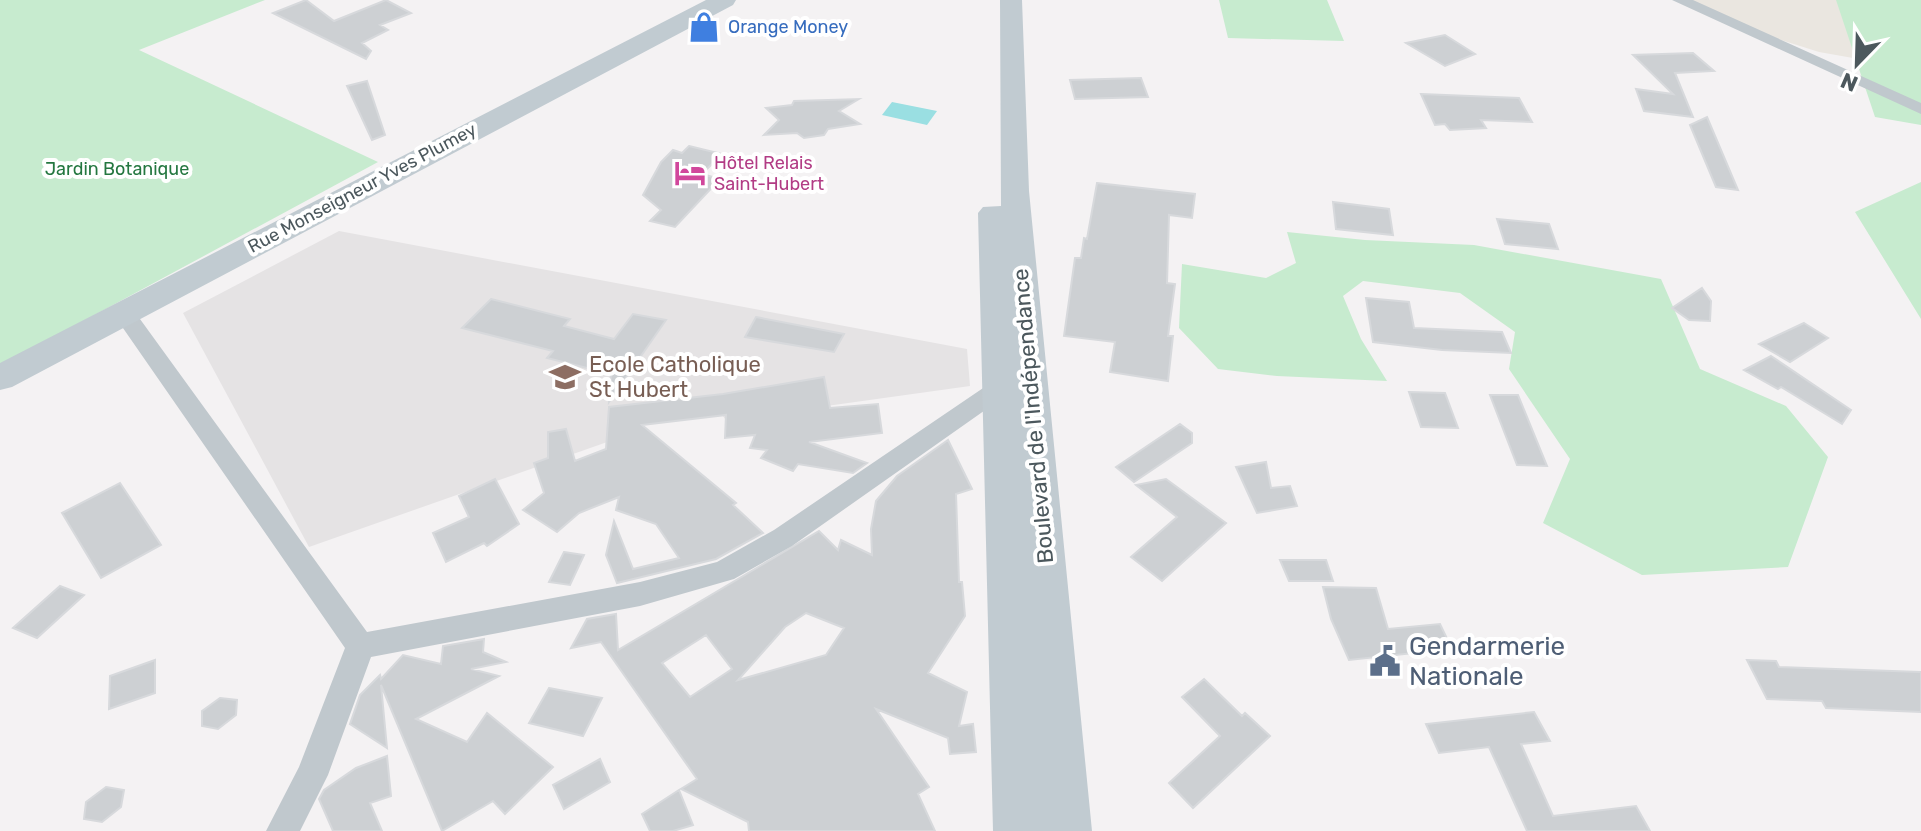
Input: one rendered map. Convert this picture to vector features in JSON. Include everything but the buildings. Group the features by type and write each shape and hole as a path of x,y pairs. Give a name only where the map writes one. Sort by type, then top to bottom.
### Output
{"main road":[{"name":"Boulevard de l'Indépendance","path":"992,0 989,57 1018,831"},
{"name":"Boulevard de l'Indépendance","path":"1011,0 1015,191 1067,831"},
{"name":"Rue Monseigneur Yves Plumey","path":"0,378 709,3"}],"street":[{"path":"1680,0 1921,109"},
{"path":"124,313 360,646"},
{"path":"360,646 640,594 724,571 783,538 1000,388"},
{"path":"282,831 312,775 360,646"}],"shaded area":[{"path":"1675,0 1921,0 1921,70 1819,52 1721,21"},
{"path":"339,231 967,349 970,386 726,420 722,415 632,426 610,441 309,547 183,313"}],"green space":[{"name":"Jardin Botanique","path":"0,0 265,0 139,50 378,162 0,366"},
{"path":"1219,0 1327,0 1344,41 1228,38"},
{"path":"1836,0 1921,0 1921,125 1875,117"},
{"path":"1921,182 1921,319 1855,212"},
{"path":"1287,232 1365,240 1474,245 1661,279 1700,369 1786,406 1828,457 1788,567 1642,575 1543,523 1570,459 1509,369 1515,332 1460,293 1363,281 1343,296 1361,339 1387,381 1277,376 1218,369 1179,328 1182,264 1266,278 1296,263"}],"water":[{"path":"892,102 937,111 927,125 882,115"}],"place":[{"name":"Orange Money","path":"704,27"},
{"name":"Hôtel Relais Saint-Hubert","path":"690,173"},
{"name":"Ecole Catholique St Hubert","path":"565,377"},
{"name":"Gendarmerie Nationale","path":"1385,661"}]}
